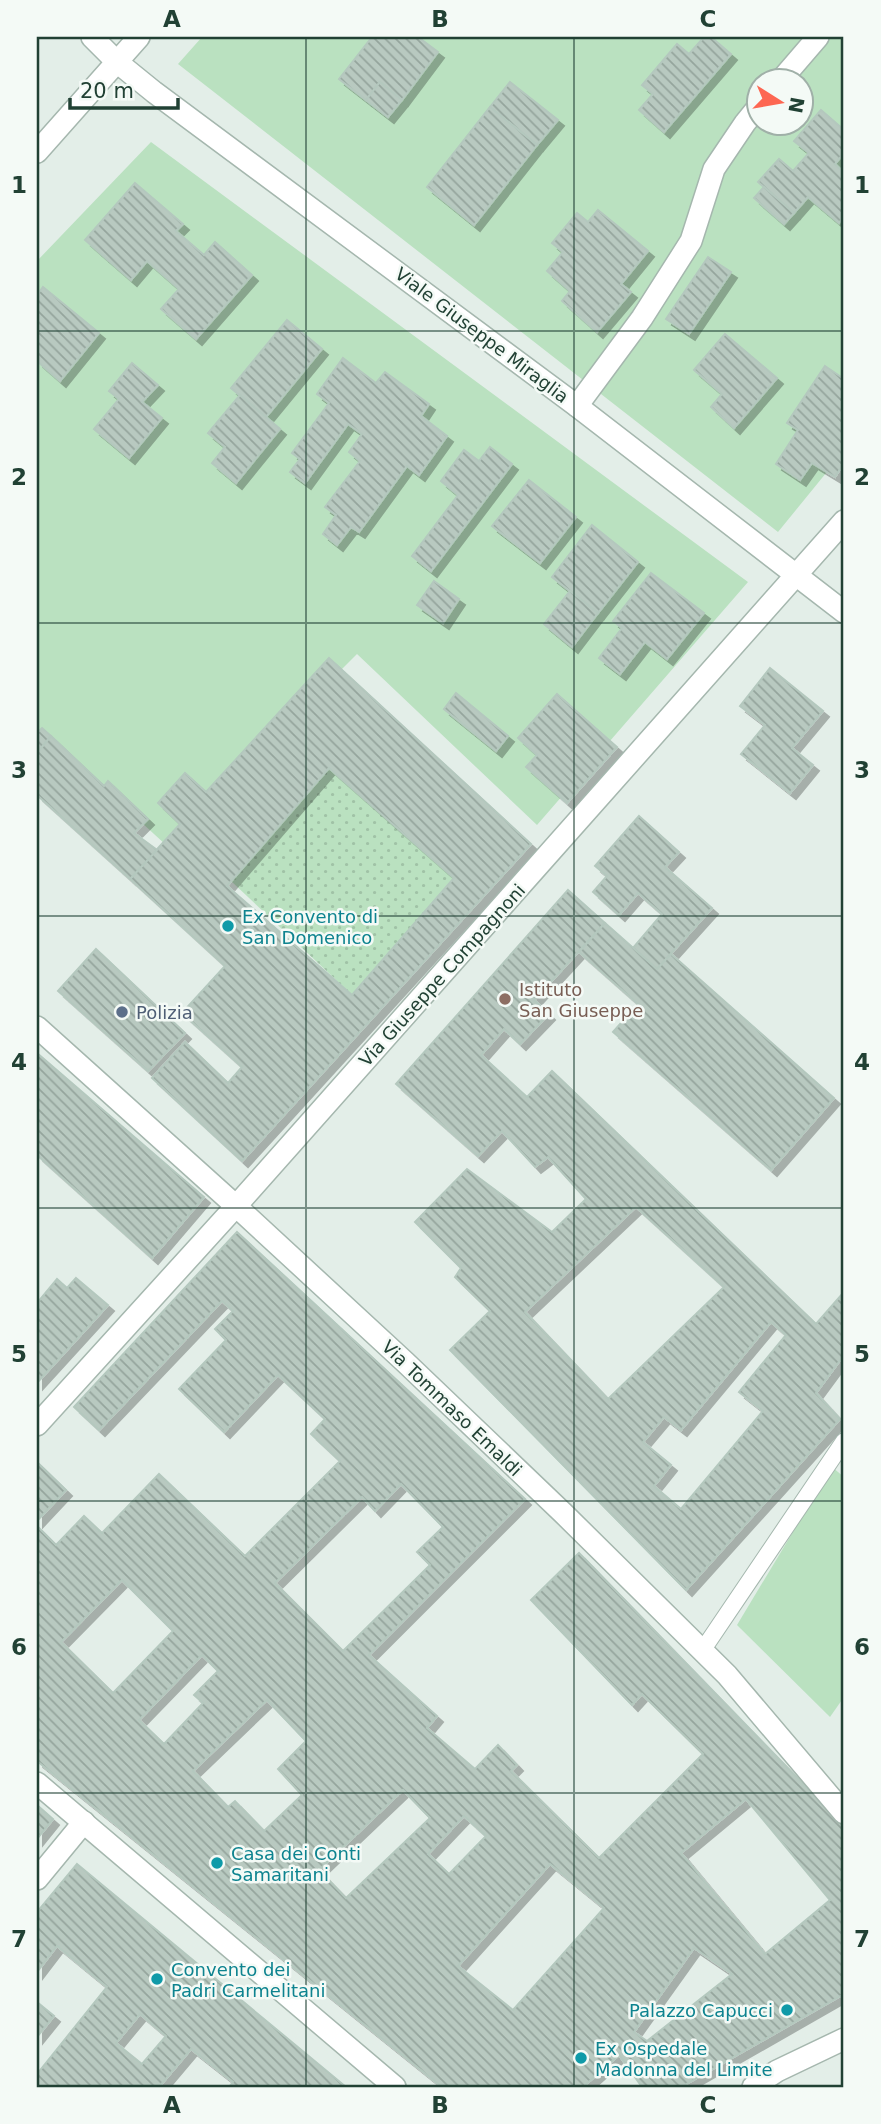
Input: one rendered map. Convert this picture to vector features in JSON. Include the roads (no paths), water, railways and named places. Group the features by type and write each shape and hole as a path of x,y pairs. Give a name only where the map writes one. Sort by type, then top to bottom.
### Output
{"street":[{"name":"Viale Giuseppe Miraglia","path":"92,37 117,62 154,92 577,406 844,612"},
{"path":"37,152 139,37"},
{"path":"793,66 818,37"},
{"path":"577,406 642,318 691,241 715,169 744,125"},
{"name":"Via Giuseppe Compagnoni","path":"37,1426 844,522"},
{"name":"Via Tommaso Emaldi","path":"37,1027 236,1206 563,1513 727,1675 844,1813"},
{"path":"37,1783 395,2087"},
{"path":"37,1879 84,1822"},
{"path":"753,2087 777,2071 844,2039"}],"lane":[{"path":"702,1651 844,1441"}],"place":[{"name":"Ex Convento di San Domenico","path":"228,926"},
{"name":"Istituto San Giuseppe","path":"505,999"},
{"name":"Polizia","path":"122,1012"},
{"name":"Casa dei Conti Samaritani","path":"217,1863"},
{"name":"Convento dei Padri Carmelitani","path":"157,1979"},
{"name":"Palazzo Capucci","path":"787,2010"},
{"name":"Ex Ospedale Madonna del Limite","path":"581,2058"}]}
